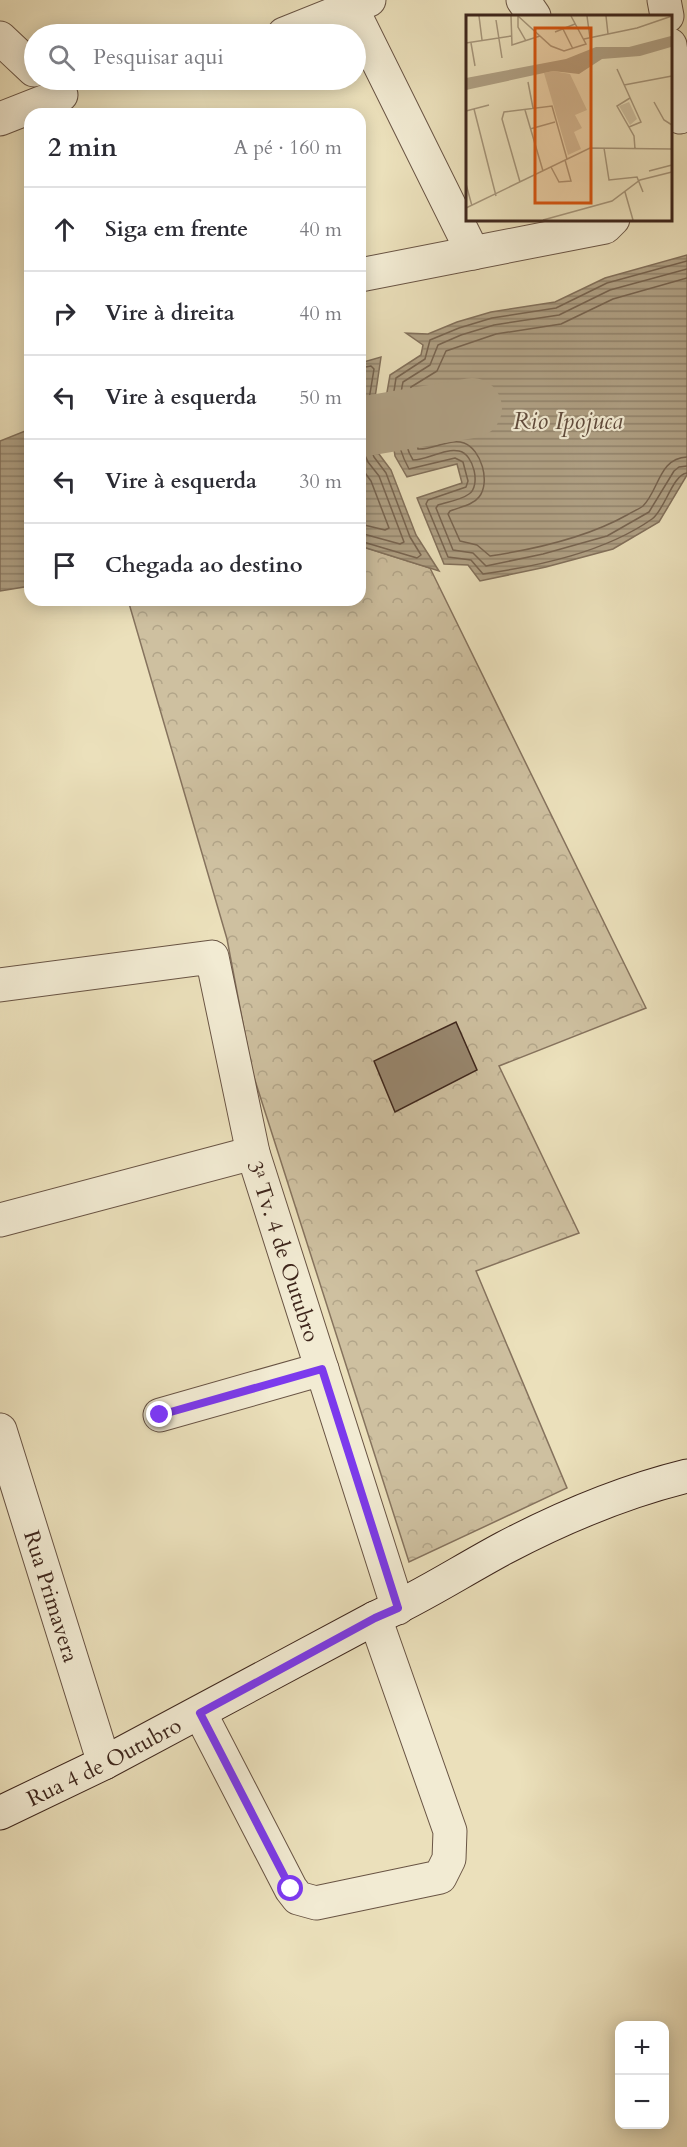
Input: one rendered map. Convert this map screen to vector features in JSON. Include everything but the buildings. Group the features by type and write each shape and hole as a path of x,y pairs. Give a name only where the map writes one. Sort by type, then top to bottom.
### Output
{"street":[{"path":"523,0 533,15"},
{"path":"664,0 667,15"},
{"path":"309,24 360,4 473,253"},
{"path":"0,38 24,61"},
{"path":"672,61 679,117"},
{"path":"30,108 62,96"},
{"path":"0,119 24,110"},
{"path":"366,275 609,223"},
{"name":"3ª Tv. 4 de Outubro","path":"0,986 212,957 253,1153 322,1369 387,1613 450,1831 449,1858 440,1877 316,1903 298,1898 291,1889 200,1713"},
{"path":"0,1220 253,1153"},
{"path":"160,1415 322,1369"},
{"name":"Rua Primavera","path":"0,1430 104,1763"},
{"name":"Rua 4 de Outubro","path":"0,1813 200,1713 503,1548 559,1520 605,1500 687,1476"}],"green space":[{"path":"366,548 430,568 646,1008 499,1066 579,1233 476,1271 567,1488 409,1562 252,1071 227,939 130,606 366,606"}],"water":[{"name":"Rio Ipojuca","path":"687,255 687,475 659,522 613,549 546,567 480,581 468,565 444,564 417,498 462,483 457,464 407,477 395,456 386,398 390,375 421,355 423,345 406,333 428,334 491,312 555,302 605,278"},
{"path":"381,357 371,425 372,438 379,454 391,470 416,535 439,571 366,548 366,361"},
{"path":"24,431 24,587 0,591 0,441"}],"waterway":[{"name":"Rio Ipojuca","path":"366,426 472,408"}],"route":[{"path":"160,1415 322,1369 398,1608 375,1618 200,1713 291,1889"}]}
